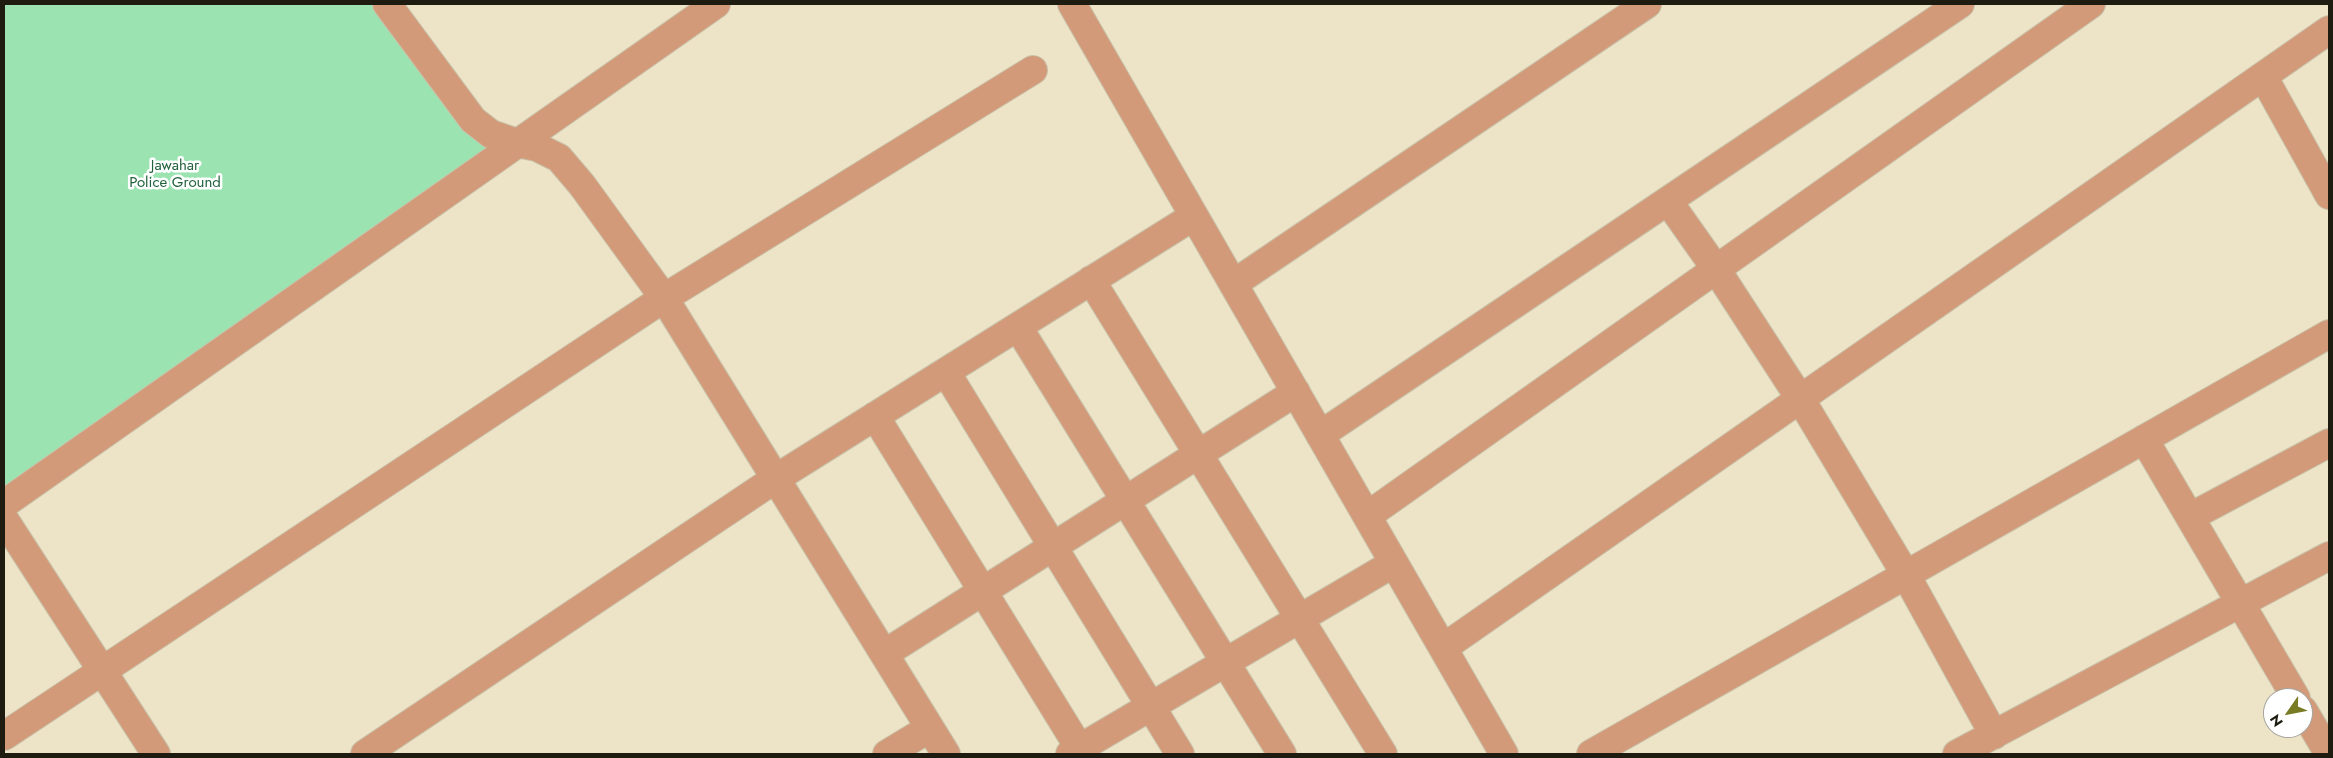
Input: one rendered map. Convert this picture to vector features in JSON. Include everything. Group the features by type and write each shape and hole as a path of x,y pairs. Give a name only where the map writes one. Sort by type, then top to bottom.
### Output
{"street":[{"path":"386,4 473,120 491,134 517,143 537,147 559,158 582,185 664,298 946,754"},
{"path":"4,504 716,4"},
{"path":"1072,4 1504,754"},
{"path":"1233,284 1648,4"},
{"path":"1320,435 1960,4"},
{"path":"1367,516 2091,4"},
{"path":"1443,648 2329,30"},
{"path":"4,736 664,298 1033,70"},
{"path":"2263,76 2329,195"},
{"path":"1668,201 1716,269 1801,400 1906,575 1994,735"},
{"path":"365,754 776,479 1194,216"},
{"path":"1092,280 1383,754"},
{"path":"1018,327 1282,754"},
{"path":"1591,754 2329,334"},
{"path":"946,372 1180,754"},
{"path":"884,654 1296,392"},
{"path":"874,416 982,591 1077,752 1151,706 1394,563"},
{"path":"2144,439 2290,688"},
{"path":"2190,517 2329,443"},
{"path":"4,520 156,754"},
{"path":"1957,754 2329,556"},
{"path":"2313,727 2329,754"},
{"path":"887,754 930,728"}],"green space":[{"name":"Jawahar Police Ground","path":"4,4 387,4 473,120 517,143 4,504"}]}
